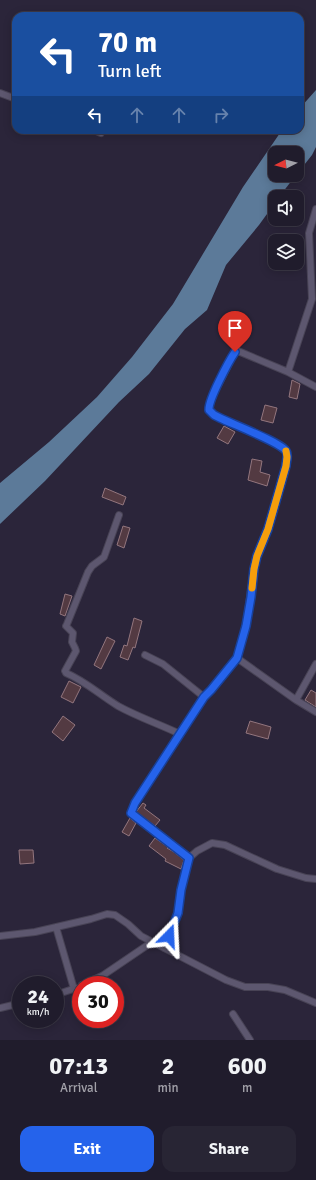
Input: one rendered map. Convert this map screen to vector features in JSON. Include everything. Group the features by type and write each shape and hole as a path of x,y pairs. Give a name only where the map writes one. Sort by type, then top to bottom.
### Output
{"street":[{"path":"0,93 12,98"},
{"path":"288,372 312,299 309,233 316,209"},
{"path":"189,858 131,813 135,803 204,697 237,658 246,626 257,556 268,529 286,466 287,454 284,449 260,435 214,415 210,411 209,407 214,393 235,352 238,351 288,372 316,387"},
{"path":"119,515 104,557 92,566 88,572 66,626 73,633 72,642 76,651 65,671 66,674 72,676 131,713 180,734"},
{"path":"145,655 163,664 204,697"},
{"path":"237,658 296,700 316,712"},
{"path":"296,700 316,664"},
{"path":"164,948 178,913 181,890 189,858 212,843 225,845 277,869 306,878 316,879"},
{"path":"0,936 35,932 107,914 115,914 141,936 226,980 245,987 268,987 285,990 316,1003"},
{"path":"56,927 72,982"},
{"path":"102,976 152,942"},
{"path":"0,1008 12,1006"},
{"path":"233,1014 250,1040"}],"water":[{"path":"316,90 316,147 304,165 304,146 271,146 279,134 304,134 304,104"},
{"path":"268,150 268,182 291,182 284,190 268,190 268,213 226,265 207,310 185,329 149,374 119,402 45,481 0,524 0,483 49,442 97,397 132,357 173,304 243,187"}],"building":[{"path":"292,380 300,384 297,399 289,397"},
{"path":"265,405 277,408 273,423 261,420"},
{"path":"224,426 235,432 228,444 217,438"},
{"path":"252,459 262,461 260,472 270,475 267,486 248,480"},
{"path":"105,488 126,497 123,505 102,497"},
{"path":"123,526 130,528 124,548 117,545"},
{"path":"65,594 72,596 65,616 60,614"},
{"path":"134,618 142,621 135,648 133,647 128,660 120,657 124,645 127,646"},
{"path":"107,637 115,641 101,669 94,665"},
{"path":"69,681 81,687 73,703 61,697"},
{"path":"311,690 316,693 316,707 305,700"},
{"path":"63,716 75,725 63,741 52,732"},
{"path":"250,721 271,727 268,739 246,733"},
{"path":"143,803 146,805 144,808 160,820 155,826 136,812"},
{"path":"130,818 136,823 129,836 122,832"},
{"path":"155,838 184,860 181,869 165,861 166,859 149,846"},
{"path":"19,850 33,850 34,863 20,864"}],"slow traffic":[{"path":"252,588 257,556 268,529 286,466 286,451"}],"route":[{"path":"169,936 178,913 181,890 189,858 131,813 135,803 204,697 237,658 246,626 257,556 268,529 286,466 287,454 284,449 260,435 214,415 209,410 210,402 214,393 235,352"}]}
